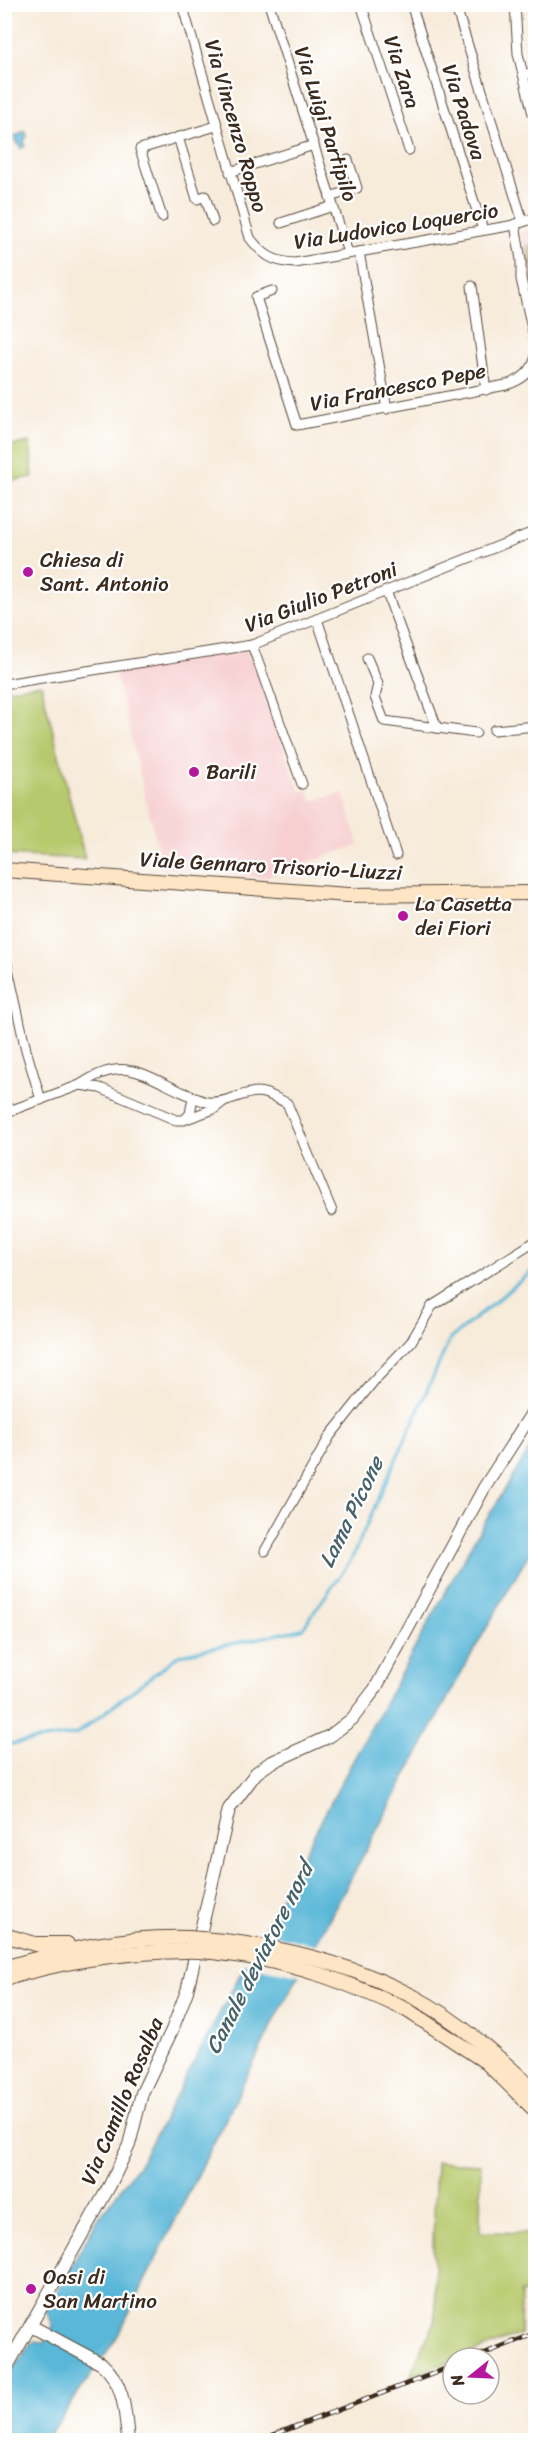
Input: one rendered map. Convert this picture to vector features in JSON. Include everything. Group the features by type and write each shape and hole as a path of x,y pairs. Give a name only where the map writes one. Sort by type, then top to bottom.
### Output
{"main road":[{"name":"Viale Gennaro Trisorio-Liuzzi","path":"4,870 348,895 536,893"},
{"path":"4,1935 21,1941 49,1945 165,1937 190,1946 269,1960 314,1971 374,1994 407,2010 486,2062 536,2111"},
{"path":"4,1968 70,1949 117,1940"},
{"path":"4,1979 66,1962 110,1954 190,1946 274,1947 354,1970 414,1997 441,2013 500,2058 536,2092"}],"street":[{"name":"Via Vincenzo Roppo","path":"182,4 250,238 263,254"},
{"name":"Via Luigi Partipilo","path":"269,4 348,254"},
{"name":"Via Zara","path":"362,4 409,150"},
{"name":"Via Padova","path":"411,4 483,230"},
{"path":"455,4 519,223 521,279 536,346"},
{"path":"515,4 518,54 532,114"},
{"path":"523,75 536,73"},
{"path":"162,217 140,149 216,126"},
{"path":"178,136 197,199 205,196 213,221"},
{"path":"230,172 314,145"},
{"path":"280,223 332,202 357,188 348,160"},
{"name":"Via Ludovico Loquercio","path":"263,254 279,262 295,263 483,230 536,218"},
{"path":"359,252 387,409"},
{"path":"472,286 486,390"},
{"name":"Via Francesco Pepe","path":"272,291 256,297 297,425 513,383 532,367 536,356"},
{"name":"Via Giulio Petroni","path":"4,684 252,645 536,531"},
{"path":"386,591 438,728"},
{"path":"318,619 396,855"},
{"path":"252,645 302,784"},
{"path":"367,658 378,684 375,697 384,721 476,733"},
{"path":"494,730 536,726"},
{"path":"4,951 26,1050 42,1100"},
{"path":"4,1113 80,1085 88,1079 115,1068 130,1068 208,1102 223,1102 257,1092 272,1096 287,1103 332,1211"},
{"path":"80,1085 100,1088 176,1120 184,1120 223,1102"},
{"path":"184,1120 190,1114 193,1097"},
{"path":"265,1551 330,1437 373,1382 411,1342 432,1306 536,1241"},
{"name":"Via Camillo Rosalba","path":"4,2372 110,2185 129,2145 142,2093 180,2012 193,1966 229,1809 256,1773 270,1763 330,1736 352,1719 375,1689 484,1488 536,1407"},
{"path":"31,2326 102,2364 111,2373 123,2397 128,2440"}],"shaded area":[{"path":"535,228 535,308 520,231"},
{"path":"249,650 300,792 308,789 312,801 343,793 359,845 262,878 162,866 115,672"}],"green space":[{"path":"536,245 535,282 528,246"},
{"path":"30,442 33,477 5,482 5,447"},
{"path":"41,684 85,859 5,855 5,690"},
{"path":"436,2162 481,2164 480,2232 535,2233 535,2292 521,2292 520,2334 490,2346 441,2346 441,2365 410,2377 434,2325 436,2305 433,2243"}],"water":[{"path":"25,131 27,136 24,141 25,146 21,149 14,137"},
{"name":"Canale deviatore nord","path":"535,1440 535,1543 465,1666 278,2014 117,2337 46,2440 5,2440 4,2385 30,2344 35,2341 45,2342 53,2326 46,2311 98,2219 142,2160 349,1768 474,1540"}],"pier":[{"path":"259,1932 318,1945 302,1976 243,1964"}],"waterway":[{"name":"Lama Picone","path":"4,1745 77,1734 179,1655 302,1629 351,1560 450,1339 536,1268"}],"railway":[{"path":"501,2347 536,2333"},
{"path":"260,2440 441,2371"}],"place":[{"name":"Chiesa di Sant. Antonio","path":"28,572"},
{"name":"Barili","path":"194,772"},
{"name":"La Casetta dei Fiori","path":"403,916"},
{"name":"Oasi di San Martino","path":"31,2289"}]}
